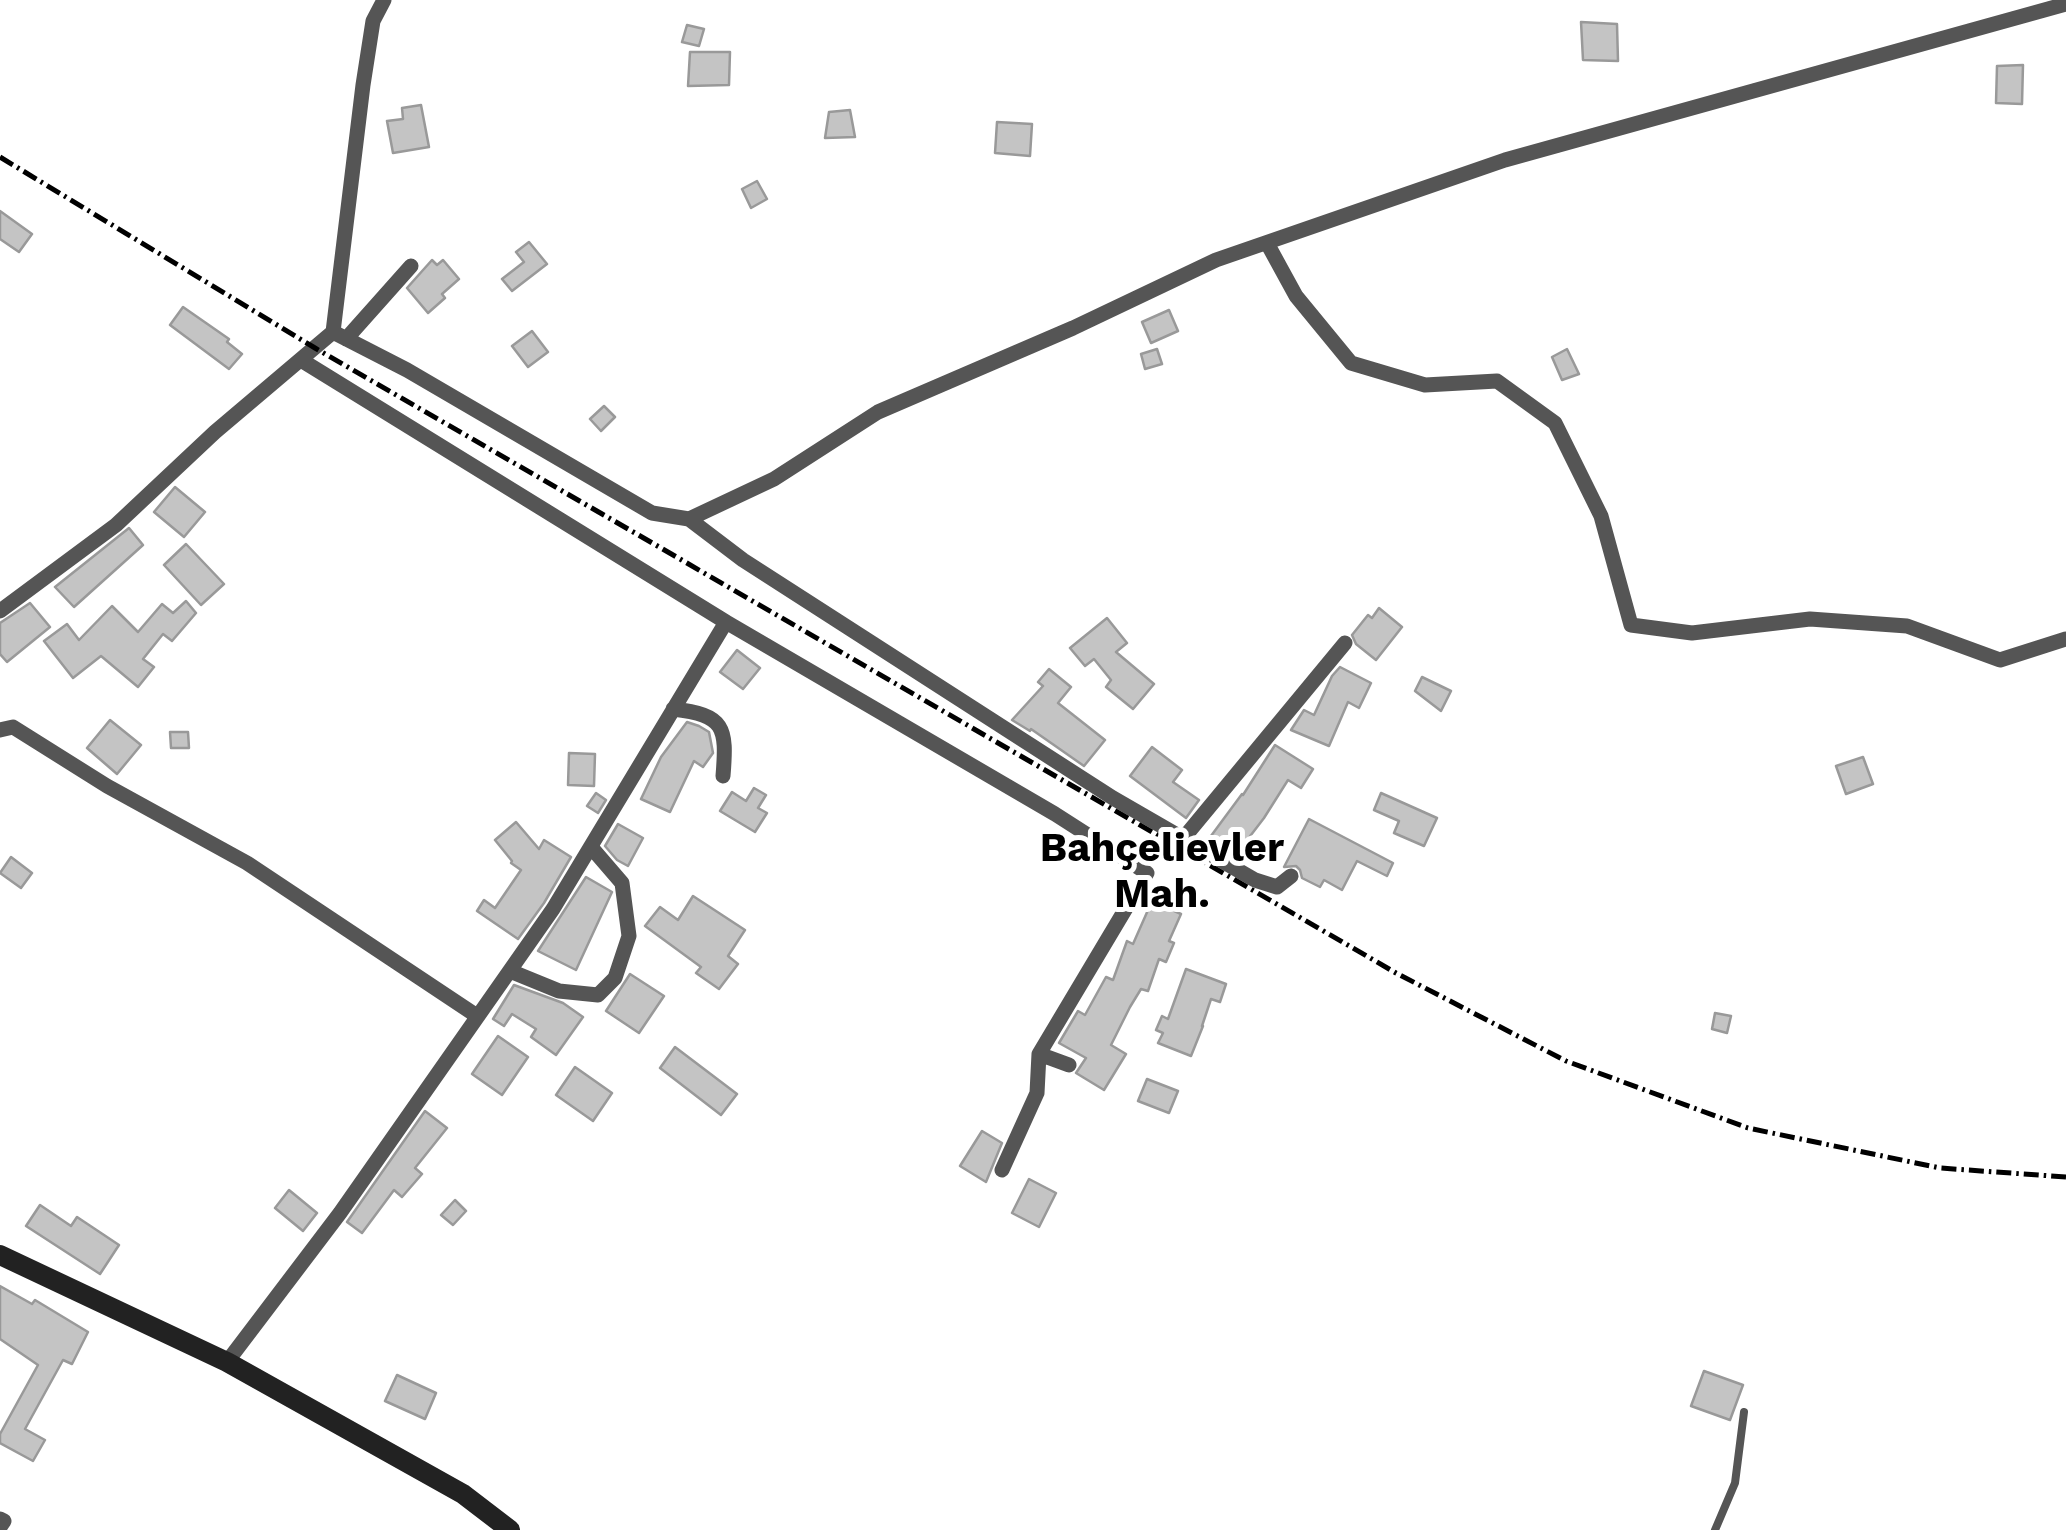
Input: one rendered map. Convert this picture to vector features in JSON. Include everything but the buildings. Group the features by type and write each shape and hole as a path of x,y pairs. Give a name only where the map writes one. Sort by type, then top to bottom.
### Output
{"street":[{"path":"339,335 363,86 373,22 384,0"},
{"path":"690,519 774,479 878,412 1216,260 1505,160 2066,4"},
{"path":"1266,243 1296,296 1352,363 1425,384 1497,382 1556,423 1601,516 1630,625 1692,634 1810,619 1907,626 2000,660 2066,640"},
{"path":"0,611 116,526 215,432 301,360 339,335 411,266"},
{"path":"339,335 407,370 652,513 690,519 743,560 1182,840 1255,880 1277,886 1291,876"},
{"path":"301,360 726,622 1038,804 1147,873 1039,1054 1036,1093 1002,1170"},
{"path":"227,1362 340,1212 553,910 726,622"},
{"path":"1182,840 1345,643"},
{"path":"674,709 702,712 720,727 726,742 724,776"},
{"path":"0,730 13,728 107,786 247,863 477,1016"},
{"path":"510,971 559,991 598,996 614,978 629,936 622,883 590,847"},
{"path":"1039,1054 1069,1066"},
{"path":"0,1254 227,1362 463,1494 510,1530"},
{"path":"0,1520 4,1520 0,1527"}],"lane":[{"path":"1715,1530 1734,1482 1744,1412"}],"railway":[{"path":"0,157 315,348 1396,973 1566,1061 1748,1128 1940,1168 2066,1177"}],"district":[{"name":"Bahçelievler Mah.","path":"1162,872"}]}
